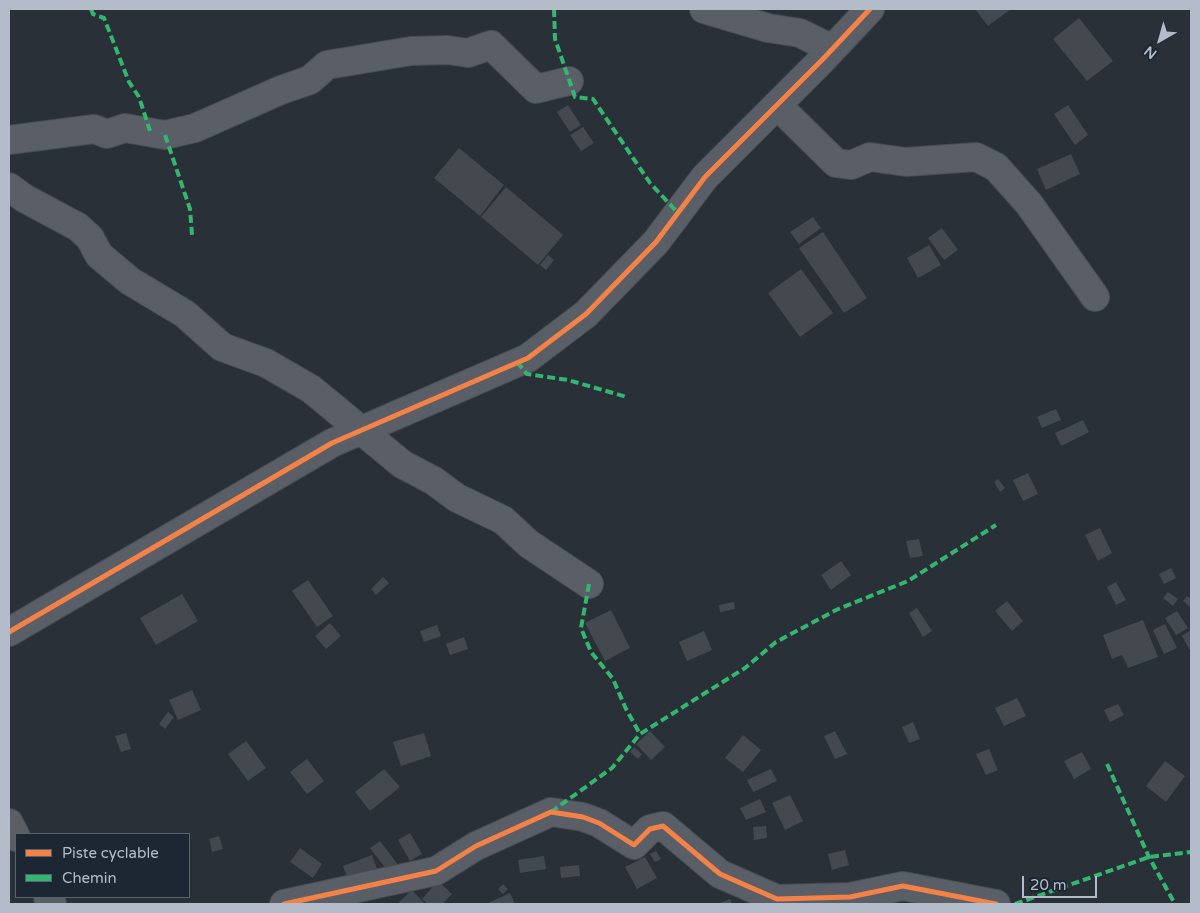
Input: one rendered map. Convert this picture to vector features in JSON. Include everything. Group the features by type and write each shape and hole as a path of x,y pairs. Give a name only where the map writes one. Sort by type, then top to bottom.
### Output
{"highway":[{"path":"9,823 15,835"}],"street":[{"path":"704,9 768,28 800,32 832,49"},
{"path":"9,632 332,443 528,358 586,314 656,242 705,177 870,9"},
{"path":"9,140 94,129 107,134 125,128 164,135 195,128 281,90 310,80 327,65 346,60 368,60 411,51 448,50 468,52 491,45 536,89 569,81"},
{"path":"777,105 836,163 851,165 870,157 906,162 976,157 996,167 1030,204 1095,297"},
{"path":"9,187 24,198 78,227 90,238 99,255 130,281 185,314 222,347 266,363 311,389 345,419 363,430 402,464 434,481 457,498 503,520 529,544 589,584"},
{"path":"284,904 436,871 476,846 551,812 583,817 599,822 634,845 650,829 663,826 720,874 777,899 850,897 903,886 996,904"}],"building":[{"path":"975,9 1011,9 988,26"},
{"path":"1079,18 1113,61 1087,81 1053,39"},
{"path":"568,105 581,125 570,132 557,112"},
{"path":"1068,105 1088,135 1075,145 1054,114"},
{"path":"583,127 594,143 581,151 570,135"},
{"path":"459,148 504,185 480,216 434,178"},
{"path":"1071,154 1080,174 1046,190 1037,169"},
{"path":"506,187 563,235 538,265 481,217"},
{"path":"813,217 821,228 799,244 790,232"},
{"path":"942,228 958,250 944,260 928,238"},
{"path":"823,232 867,298 844,313 799,248"},
{"path":"929,245 941,265 918,278 907,258"},
{"path":"548,255 554,260 546,270 540,265"},
{"path":"801,269 833,313 800,337 768,293"},
{"path":"1056,409 1061,420 1042,428 1037,417"},
{"path":"1083,420 1089,432 1061,446 1055,433"},
{"path":"1028,473 1038,494 1023,501 1013,480"},
{"path":"998,479 1005,488 1000,492 994,482"},
{"path":"1100,528 1112,553 1098,561 1085,535"},
{"path":"919,539 923,556 910,558 906,541"},
{"path":"841,561 851,575 831,590 821,575"},
{"path":"1171,568 1176,578 1164,584 1159,574"},
{"path":"383,577 389,583 376,595 371,589"},
{"path":"308,580 333,616 317,627 292,591"},
{"path":"1116,582 1126,600 1116,605 1107,587"},
{"path":"1168,592 1178,599 1173,606 1163,598"},
{"path":"182,594 198,621 156,645 140,618"},
{"path":"1187,596 1191,599 1190,607 1183,601"},
{"path":"1007,601 1023,621 1012,631 995,611"},
{"path":"734,602 735,609 720,612 719,605"},
{"path":"917,608 932,631 923,637 909,613"},
{"path":"611,610 630,648 605,661 585,623"},
{"path":"1177,611 1188,628 1176,635 1165,618"},
{"path":"1143,620 1158,657 1128,668 1122,655 1112,659 1103,635"},
{"path":"330,623 341,636 326,649 315,636"},
{"path":"1165,624 1177,648 1164,654 1153,630"},
{"path":"437,625 441,636 424,642 420,631"},
{"path":"1191,630 1191,652 1182,636"},
{"path":"704,631 712,650 687,661 679,642"},
{"path":"464,637 468,649 450,655 446,644"},
{"path":"192,690 201,710 178,720 169,700"},
{"path":"1017,698 1026,716 1004,726 995,708"},
{"path":"1118,704 1124,715 1110,722 1104,710"},
{"path":"168,712 174,717 165,729 159,724"},
{"path":"913,722 920,739 909,743 902,727"},
{"path":"650,731 665,747 651,760 636,744"},
{"path":"835,731 847,754 835,759 824,736"},
{"path":"126,733 131,749 121,752 115,736"},
{"path":"424,733 431,756 401,766 393,742"},
{"path":"743,735 761,750 743,772 725,758"},
{"path":"246,741 266,768 248,781 228,754"},
{"path":"634,747 642,754 638,759 630,752"},
{"path":"989,749 998,770 986,775 976,754"},
{"path":"1082,752 1091,769 1074,779 1064,761"},
{"path":"307,759 324,781 307,794 290,772"},
{"path":"1165,761 1185,776 1166,802 1146,786"},
{"path":"384,769 400,787 370,811 355,792"},
{"path":"771,769 777,781 753,792 747,780"},
{"path":"790,795 803,821 785,830 772,803"},
{"path":"760,799 766,812 746,820 740,808"},
{"path":"766,826 767,838 754,840 753,827"},
{"path":"410,833 422,854 410,861 398,840"},
{"path":"219,836 223,849 212,852 209,839"},
{"path":"380,841 399,866 389,873 370,848"},
{"path":"300,848 322,864 313,878 290,862"},
{"path":"845,850 849,865 832,870 828,854"},
{"path":"656,851 661,859 655,862 650,854"},
{"path":"372,855 379,874 350,884 343,866"},
{"path":"544,856 546,869 520,873 518,860"},
{"path":"645,857 657,878 637,889 625,867"},
{"path":"579,865 580,876 561,878 560,867"},
{"path":"438,881 452,894 442,904 428,904 422,899"},
{"path":"503,884 508,889 503,894 498,889"},
{"path":"412,890 425,904 401,904 399,902"},
{"path":"510,893 515,904 486,904"},
{"path":"730,899 732,904 717,904"}],"marked path":[{"path":"91,9 93,14 104,18 129,82 139,97 150,131"},
{"path":"554,9 555,39 575,97 593,99 650,183 678,213"},
{"path":"165,135 190,209 192,235"},
{"path":"517,362 527,374 568,380 627,397"},
{"path":"551,812 612,768 640,734 745,668 776,642 836,610 908,581 996,525"},
{"path":"589,584 581,628 591,652 613,679 626,709 640,734"},
{"path":"1107,764 1149,857 1175,904"},
{"path":"1015,904 1149,857 1191,852"}],"cycle path":[{"path":"9,632 332,443 528,358 586,314 656,242 705,177 870,9"},
{"path":"284,904 436,871 476,846 551,812 583,817 599,823 634,845 650,829 663,826 720,874 777,899 850,897 903,886 996,904"}]}
